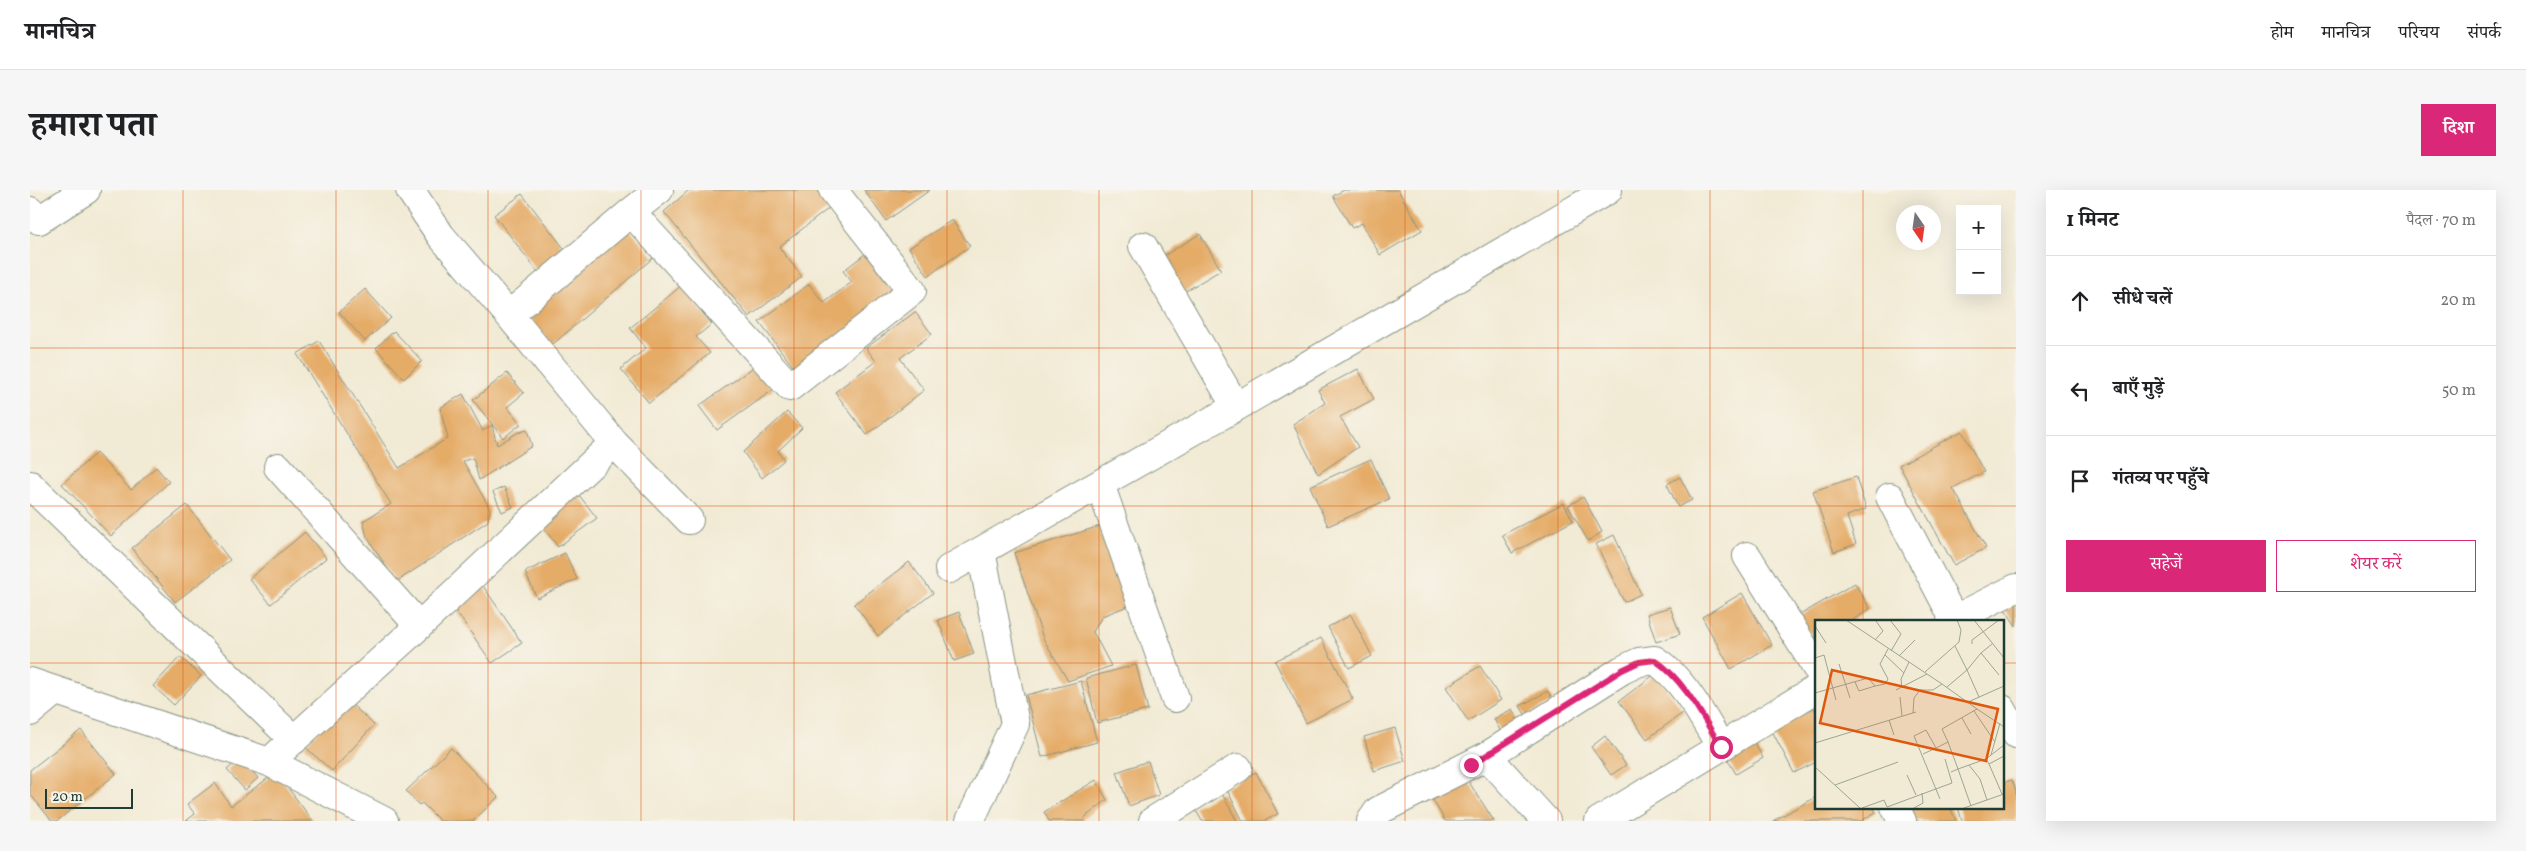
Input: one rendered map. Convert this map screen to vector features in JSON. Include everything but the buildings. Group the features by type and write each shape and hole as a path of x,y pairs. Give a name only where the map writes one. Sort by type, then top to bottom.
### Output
{"street":[{"path":"33,220 86,190"},
{"path":"410,190 441,236 509,315 614,443 689,520"},
{"path":"509,315 658,190"},
{"path":"631,212 790,387 912,291 833,190"},
{"path":"949,569 1236,407 1608,190"},
{"path":"1143,246 1236,407"},
{"path":"269,762 419,626 614,443"},
{"path":"278,467 419,626"},
{"path":"1100,484 1175,698"},
{"path":"30,485 294,740"},
{"path":"1890,497 1952,620"},
{"path":"970,821 1015,724 981,551"},
{"path":"1747,556 1815,665"},
{"path":"1955,620 2016,588"},
{"path":"1371,821 1378,811 1487,756 1622,670 1639,662 1655,660 1668,669 1682,684 1721,747"},
{"path":"30,712 42,686 269,762 384,821"},
{"path":"1599,821 1815,690"},
{"path":"2004,712 2016,734"},
{"path":"1487,756 1546,821"},
{"path":"1153,821 1185,812 1238,768"},
{"path":"1896,808 1902,821"}],"route":[{"path":"1471,765 1622,670 1639,662 1655,660 1668,669 1682,684 1721,747"}]}
